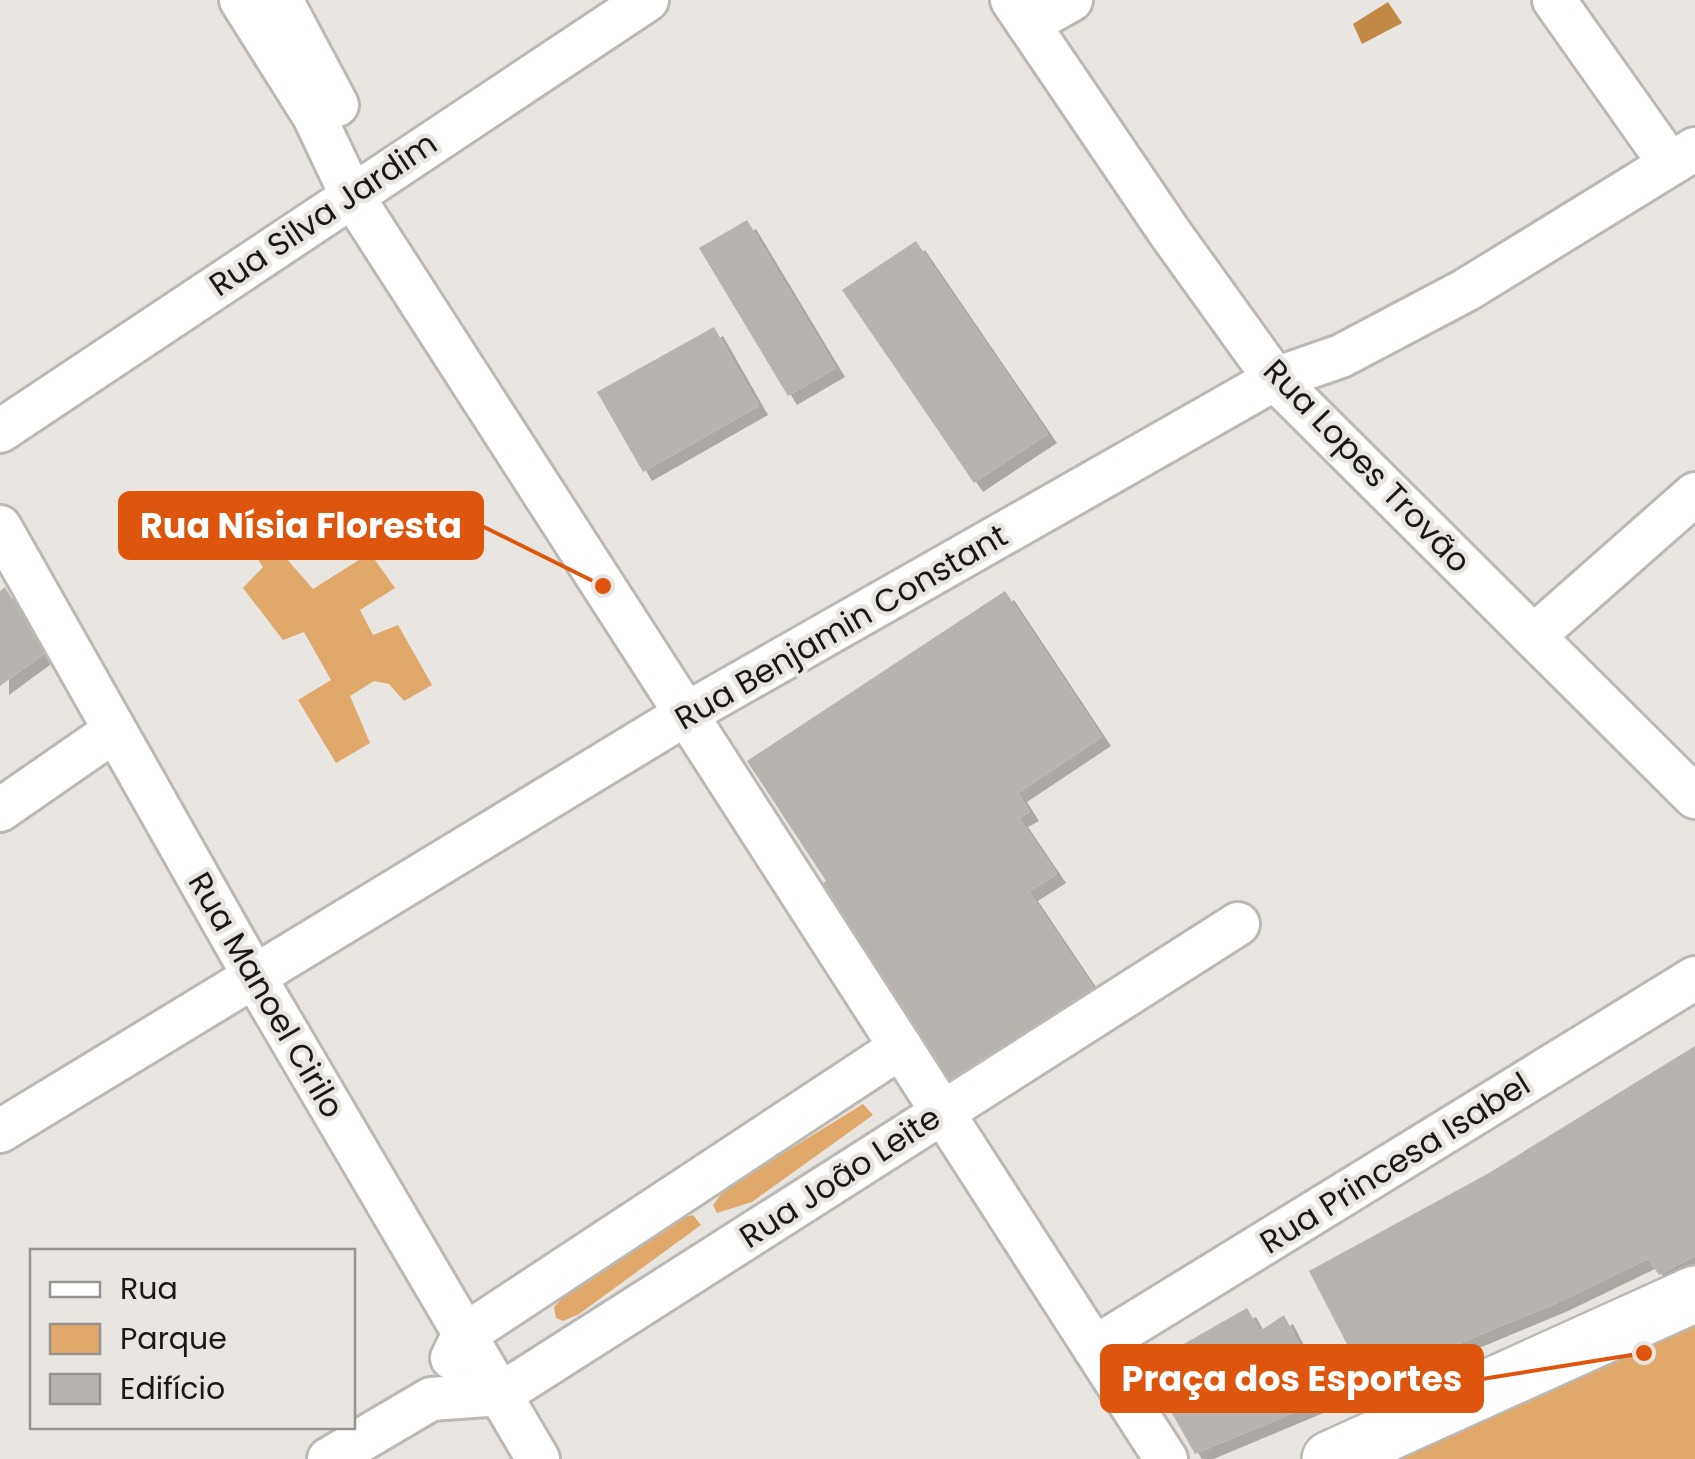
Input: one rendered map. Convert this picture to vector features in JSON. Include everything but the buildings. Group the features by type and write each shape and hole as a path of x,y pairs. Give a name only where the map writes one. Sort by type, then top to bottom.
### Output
{"main road":[{"path":"1330,1459 1695,1294"}],"street":[{"path":"241,0 314,116 351,194 1166,1459"},
{"path":"280,0 337,104 351,194"},
{"path":"1020,12 1071,0"},
{"path":"1554,0 1683,156"},
{"name":"Rua Silva Jardim","path":"0,431 623,6"},
{"name":"Rua Lopes Trovão","path":"1020,12 1275,379 1695,797"},
{"name":"Rua Benjamin Constant","path":"0,1132 686,714 1275,379 1340,356 1466,290 1683,156"},
{"path":"1535,635 1695,494"},
{"name":"Rua Manoel Cirilo","path":"0,526 254,976 538,1459"},
{"path":"0,810 114,731"},
{"name":"Rua João Leite","path":"329,1459 431,1399 500,1394 1238,924"},
{"name":"Rua Princesa Isabel","path":"1094,1348 1695,978"},
{"path":"431,1399 464,1336 901,1048"}],"green space":[{"path":"251,518 313,589 370,553 395,588 360,610 373,635 398,625 432,685 404,701 389,684 374,681 350,696 370,743 336,763 298,700 331,680 304,632 283,640 243,588 263,567 235,525"},
{"path":"863,1104 873,1115 752,1202 717,1213 713,1205 724,1190"},
{"path":"693,1215 701,1225 579,1314 563,1321 556,1318 554,1307 562,1298 669,1222"},
{"path":"1695,1307 1695,1459 1357,1459"}],"shaded area":[{"path":"1388,2 1402,23 1362,44 1353,24"}],"place":[{"name":"Rua Nísia Floresta","path":"603,586"},
{"name":"Praça dos Esportes","path":"1644,1353"}]}
